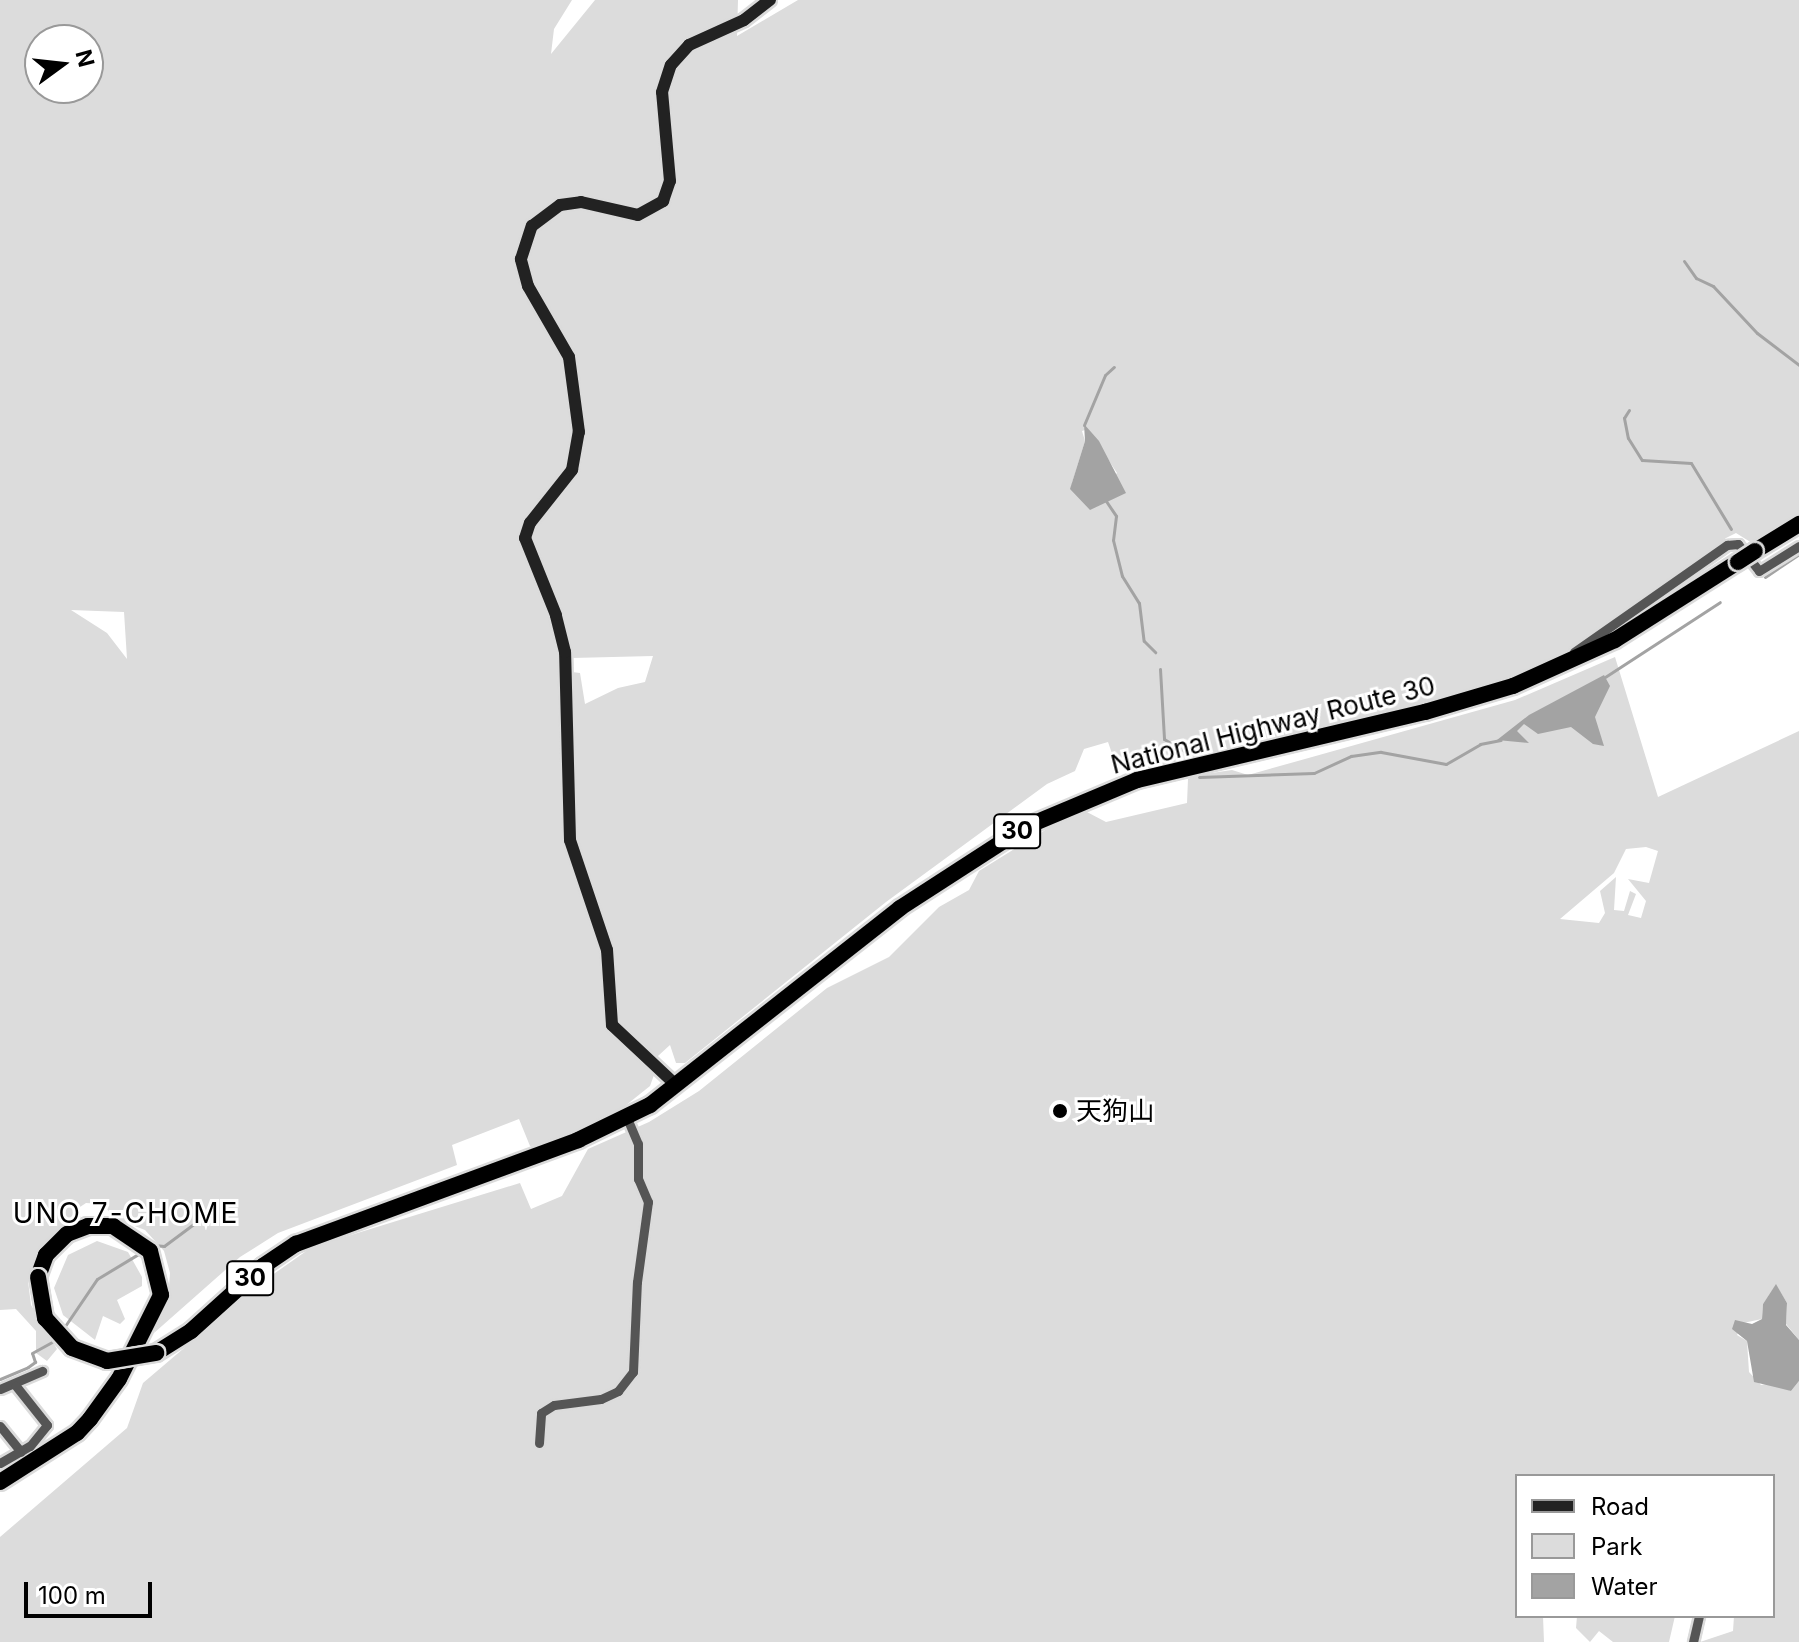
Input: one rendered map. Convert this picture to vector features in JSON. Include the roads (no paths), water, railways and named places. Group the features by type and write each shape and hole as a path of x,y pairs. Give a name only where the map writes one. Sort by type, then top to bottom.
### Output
{"highway":[{"name":"National Highway Route 30","path":"0,1482 59,1446 96,1399 139,1323 155,1276 137,1245 112,1237 80,1239 57,1257 43,1278 56,1316 81,1341 107,1351 154,1349 276,1246 627,1118 676,1085 928,888 998,842 1062,809 1189,766 1461,703 1566,665 1656,617 1799,524"}],"street":[{"path":"676,1085 612,1025 607,950 570,840 565,652 556,615 525,538 530,523 572,470 579,432 569,357 528,286 521,259 532,226 560,205 581,202 638,215 663,201 670,181 662,92 671,65 689,45 744,20 770,0"},
{"path":"1566,665 1567,657 1727,545 1738,544 1759,571 1799,546"},
{"path":"539,1443 541,1413 554,1405 601,1399 618,1391 633,1372 637,1282 648,1202 638,1179 638,1144 627,1118"},
{"path":"0,1389 16,1386 42,1371"},
{"path":"0,1463 21,1452 47,1425 16,1386"},
{"path":"0,1426 21,1452"},
{"path":"1693,1642 1699,1618"}],"water":[{"path":"1084,424 1099,441 1126,493 1090,510 1070,489 1085,441"},
{"path":"1604,675 1610,686 1595,717 1604,746 1593,744 1571,727 1538,734 1524,724 1517,731 1529,743 1497,740 1529,715"},
{"path":"1776,1284 1787,1303 1786,1325 1799,1340 1799,1381 1791,1391 1754,1382 1747,1341 1732,1329 1735,1320 1752,1324 1762,1319 1763,1304"}],"waterway":[{"path":"1684,261 1696,278 1713,286 1757,333 1799,365"},
{"path":"1084,425 1105,375 1114,367"},
{"path":"1629,410 1624,418 1628,438 1642,460 1691,463 1731,529"},
{"path":"1106,501 1116,516 1113,540 1122,576 1139,603 1144,641 1155,652"},
{"path":"1765,577 1799,554"},
{"path":"1605,677 1720,602"},
{"path":"1160,669 1164,739 1194,757"},
{"path":"1199,777 1314,773 1351,756 1381,752 1446,764 1480,744 1501,740"},
{"path":"154,1245 164,1246 203,1217"},
{"path":"63,1329 97,1279 140,1253"},
{"path":"0,1379 28,1367 35,1362 32,1353 57,1339"}],"place":[{"name":"天狗山","path":"1060,1111"}],"district":[{"name":"UNO 7-CHOME","path":"126,1213"}]}
